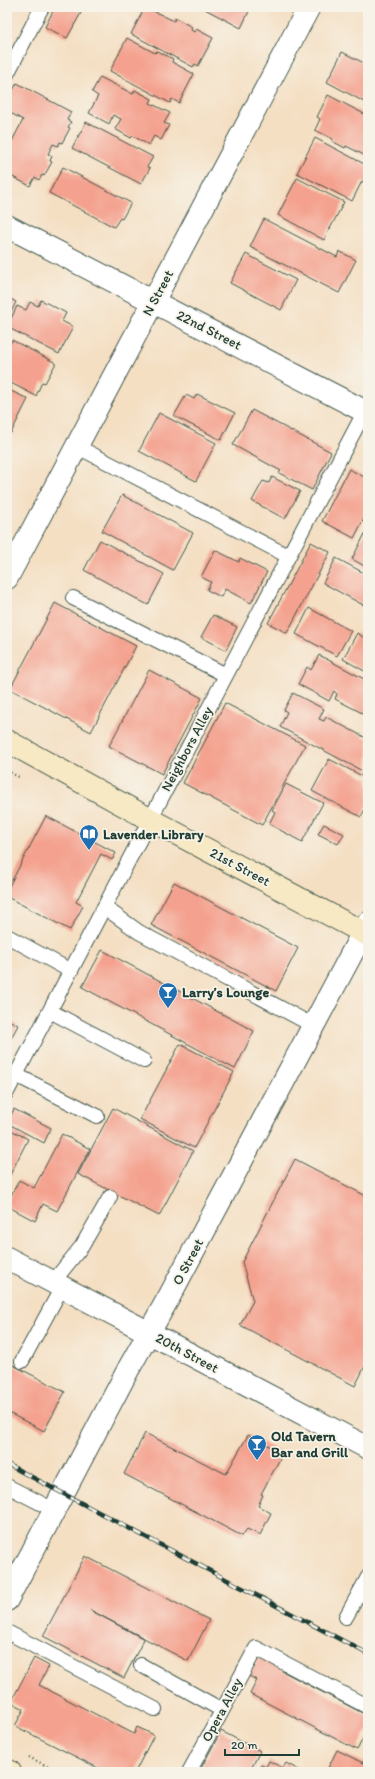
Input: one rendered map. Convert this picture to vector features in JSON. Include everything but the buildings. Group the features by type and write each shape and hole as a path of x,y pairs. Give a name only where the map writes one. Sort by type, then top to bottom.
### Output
{"main road":[{"name":"21st Street","path":"7,741 151,820 366,930"}],"street":[{"name":"N Street","path":"10,565 154,301 309,7"},
{"name":"22nd Street","path":"7,226 367,410"},
{"name":"O Street","path":"7,1600 129,1368 150,1333 366,930"},
{"name":"20th Street","path":"7,1258 150,1333 366,1442"}],"lane":[{"path":"7,74 42,7"},
{"name":"Neighbors Alley","path":"7,1092 151,820 288,556 367,410"},
{"path":"76,446 288,556"},
{"path":"73,598 226,675"},
{"path":"104,907 140,932 314,1026"},
{"path":"7,936 71,971"},
{"path":"50,1010 144,1061"},
{"path":"16,1075 97,1116"},
{"path":"22,1361 57,1285 82,1246 110,1197"},
{"path":"7,1486 54,1510"},
{"path":"346,1617 368,1577"},
{"path":"7,1632 155,1709"},
{"name":"Opera Alley","path":"189,1772 256,1648 368,1706"},
{"path":"141,1665 222,1710"}],"path":[{"path":"26,1755 58,1772"}],"railway":[{"path":"7,1464 368,1654"}],"place":[{"name":"Lavender Library","path":"89,851"},
{"name":"Larry’s Lounge","path":"168,1009"},
{"name":"Old Tavern Bar and Grill","path":"257,1461"}]}
